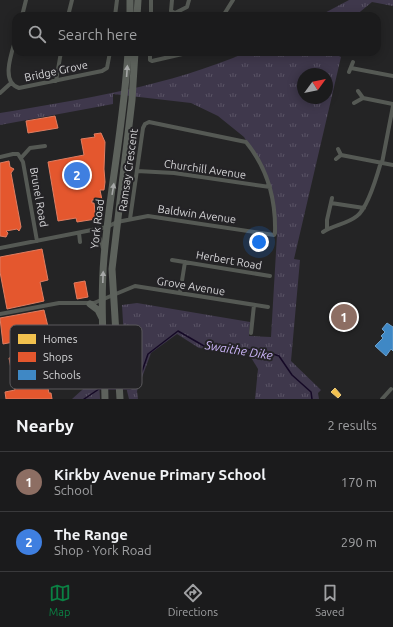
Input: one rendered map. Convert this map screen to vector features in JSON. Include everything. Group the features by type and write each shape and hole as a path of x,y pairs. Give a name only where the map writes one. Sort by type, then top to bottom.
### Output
{"highway":[{"path":"130,0 130,12"},
{"path":"137,12 138,0"},
{"name":"York Road","path":"128,56 129,90"},
{"name":"York Road","path":"115,325 112,269 129,90 134,56"},
{"name":"York Road","path":"103,325 102,301 107,227 128,100"},
{"path":"90,304 98,310 103,320"},
{"name":"York Road","path":"105,389 105,399"},
{"name":"York Road","path":"119,389 120,399"}],"street":[{"path":"23,12 26,0"},
{"path":"69,12 72,0"},
{"path":"116,12 117,0"},
{"path":"151,12 152,0"},
{"path":"172,0 171,11 173,12"},
{"path":"177,12 187,7 189,0"},
{"path":"226,12 233,0"},
{"path":"0,93 10,82 8,70 12,54"},
{"path":"56,81 60,56"},
{"name":"Bridge Grove","path":"10,82 19,88 102,71 107,68 109,56"},
{"path":"150,56 151,61 173,56"},
{"path":"353,62 350,70 393,76"},
{"path":"323,232 358,216 364,208 382,163 393,105 363,98 358,91"},
{"path":"354,103 363,98"},
{"name":"Ramsay Crescent","path":"130,219 144,124 150,122 242,140 248,145 262,166 270,187"},
{"name":"Brunel Road","path":"21,158 30,148 45,146"},
{"path":"338,149 341,155"},
{"name":"Brunel Road","path":"0,157 18,154 24,162 37,241"},
{"path":"336,159 341,155 393,165"},
{"name":"Churchill Avenue","path":"137,171 174,173 270,187"},
{"name":"Baldwin Avenue","path":"0,248 107,227 117,222 148,216 275,234 275,206 270,187"},
{"path":"327,229 332,200 364,208"},
{"path":"92,230 99,237 105,252"},
{"path":"79,233 80,242"},
{"name":"Herbert Road","path":"172,260 270,276"},
{"path":"180,293 185,262"},
{"name":"Grove Avenue","path":"0,314 59,303 90,304 102,301 135,286 268,307"},
{"path":"251,333 254,305"},
{"path":"383,398 391,390"}],"green space":[{"path":"349,0 393,0 393,6 372,2 360,12 326,12"},
{"path":"237,56 341,57 333,91 333,68 297,68 297,104 330,104 294,259 300,260 291,361 321,390 318,393 319,399 255,399 258,369 249,354 199,348 177,334 151,353 142,377 142,325 123,325 122,305 137,303 250,322 249,336 271,337 277,235 270,187 267,177 244,137 218,116 191,103 113,94 113,104 0,125 0,113 94,97 157,83"},
{"path":"83,389 100,389 100,399 72,399"},
{"path":"127,389 138,389 138,399 129,399"}],"building: Homes":[{"path":"335,388 341,395 338,398 331,392"}],"building: Shops":[{"path":"55,116 58,128 28,133 26,121"},
{"path":"101,133 105,142 105,182 104,190 100,190 102,200 92,200 92,203 94,203 96,219 77,222 76,218 58,221 48,162 84,155 81,139 95,137 94,134"},
{"path":"9,161 10,167 14,169 11,173 21,227 19,231 17,229 6,231 8,233 6,237 0,236 0,163"},
{"path":"42,249 48,280 40,282 44,301 7,309 0,272 0,257"},
{"path":"85,281 88,297 77,299 74,283"},
{"path":"44,310 48,325 10,325 10,343 3,344 0,318"},
{"path":"48,389 49,393 51,393 52,399 6,399 5,392 15,390"}],"building: Schools":[{"path":"387,323 393,327 393,351 391,349 386,356 375,346 383,338 381,336 385,332 382,329"}],"waterway":[{"name":"Swaithe Dike","path":"142,371 148,354 178,331 204,346 254,350 261,354 270,353 279,356 292,375 311,392 312,399"},
{"name":"Swaithe Dike","path":"84,399 99,389 103,389"},
{"name":"Swaithe Dike","path":"107,389 117,389"},
{"name":"Swaithe Dike","path":"121,389 130,389"}],"place":[{"name":"The Range","path":"77,175"},
{"name":"Kirkby Avenue Primary School","path":"344,317"}]}
